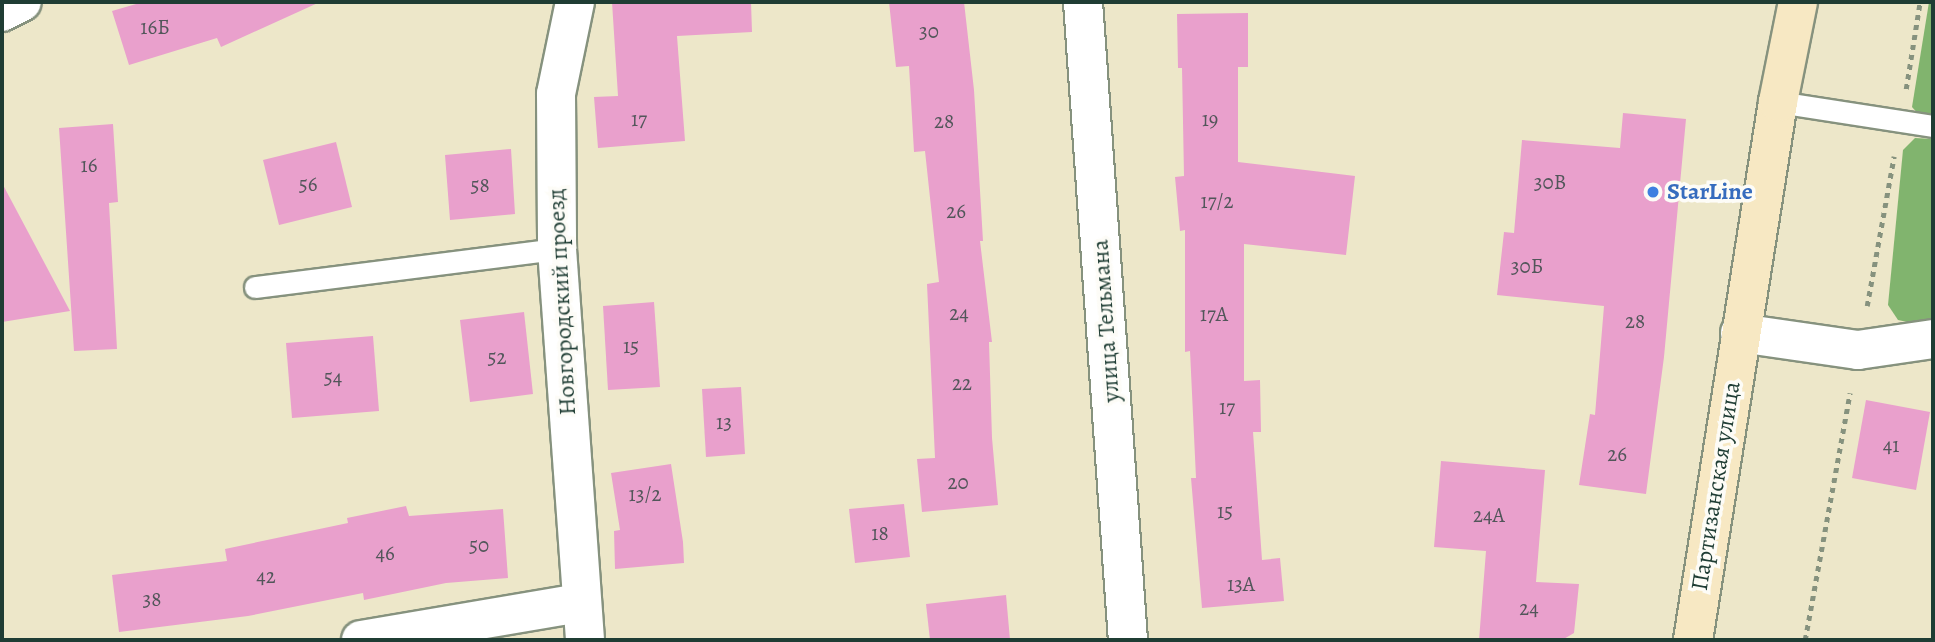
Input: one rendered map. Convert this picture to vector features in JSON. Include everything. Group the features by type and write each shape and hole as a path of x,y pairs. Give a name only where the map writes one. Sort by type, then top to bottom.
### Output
{"main road":[{"name":"Партизанская улица","path":"1693,640 1740,332 1778,102 1798,2"}],"street":[{"name":"Новгородский проезд","path":"361,640 583,622 556,249 556,94 575,2"},
{"name":"улица Тельмана","path":"1083,2 1128,640"},
{"path":"1740,332 1858,350 1933,340"}],"lane":[{"path":"1778,102 1933,126"},
{"path":"255,287 556,249"}],"green space":[{"path":"1929,2 1933,2 1933,117 1920,116 1912,107"},
{"path":"1915,138 1933,139 1931,327 1898,320 1888,305 1903,150"}],"building":[{"path":"143,2 320,2 221,47 217,38 129,65 112,11"},
{"path":"612,2 751,2 752,32 677,36 685,141 598,148 594,97 618,96"},
{"path":"889,2 964,2 974,90 983,241 980,241 992,342 989,342 992,438 998,505 922,512 917,459 935,458 927,284 939,282 925,151 914,152 909,66 896,67"},
{"path":"1248,13 1248,67 1238,67 1238,162 1355,176 1346,255 1244,244 1244,381 1260,380 1261,432 1253,432 1262,560 1280,558 1284,601 1202,608 1191,478 1196,478 1190,351 1185,352 1185,230 1180,231 1175,177 1184,176 1182,68 1178,68 1177,14"},
{"path":"1623,113 1686,119 1664,357 1646,494 1579,485 1590,414 1595,415 1604,306 1497,295 1504,232 1514,233 1522,140 1620,148"},
{"path":"113,124 118,202 109,203 117,349 74,351 59,128"},
{"path":"336,142 352,207 279,225 263,160"},
{"path":"511,149 515,214 450,220 445,155"},
{"path":"2,183 70,311 2,322"},
{"path":"654,302 660,387 608,390 603,306"},
{"path":"524,312 533,394 470,402 460,320"},
{"path":"373,336 379,411 292,418 286,343"},
{"path":"741,387 745,454 706,457 702,389"},
{"path":"1866,400 1930,412 1916,490 1852,478"},
{"path":"1441,461 1545,470 1536,582 1579,584 1574,633 1562,640 1479,640 1486,551 1434,547"},
{"path":"671,464 684,563 615,569 614,531 620,530 611,473"},
{"path":"904,504 910,557 855,563 849,509"},
{"path":"406,506 409,516 503,509 508,578 446,583 364,600 363,593 248,616 119,632 112,575 227,561 225,549 348,523 347,518"},
{"path":"1006,595 1010,640 930,640 926,604"}],"place":[{"name":"StarLine","path":"1653,192"}]}
